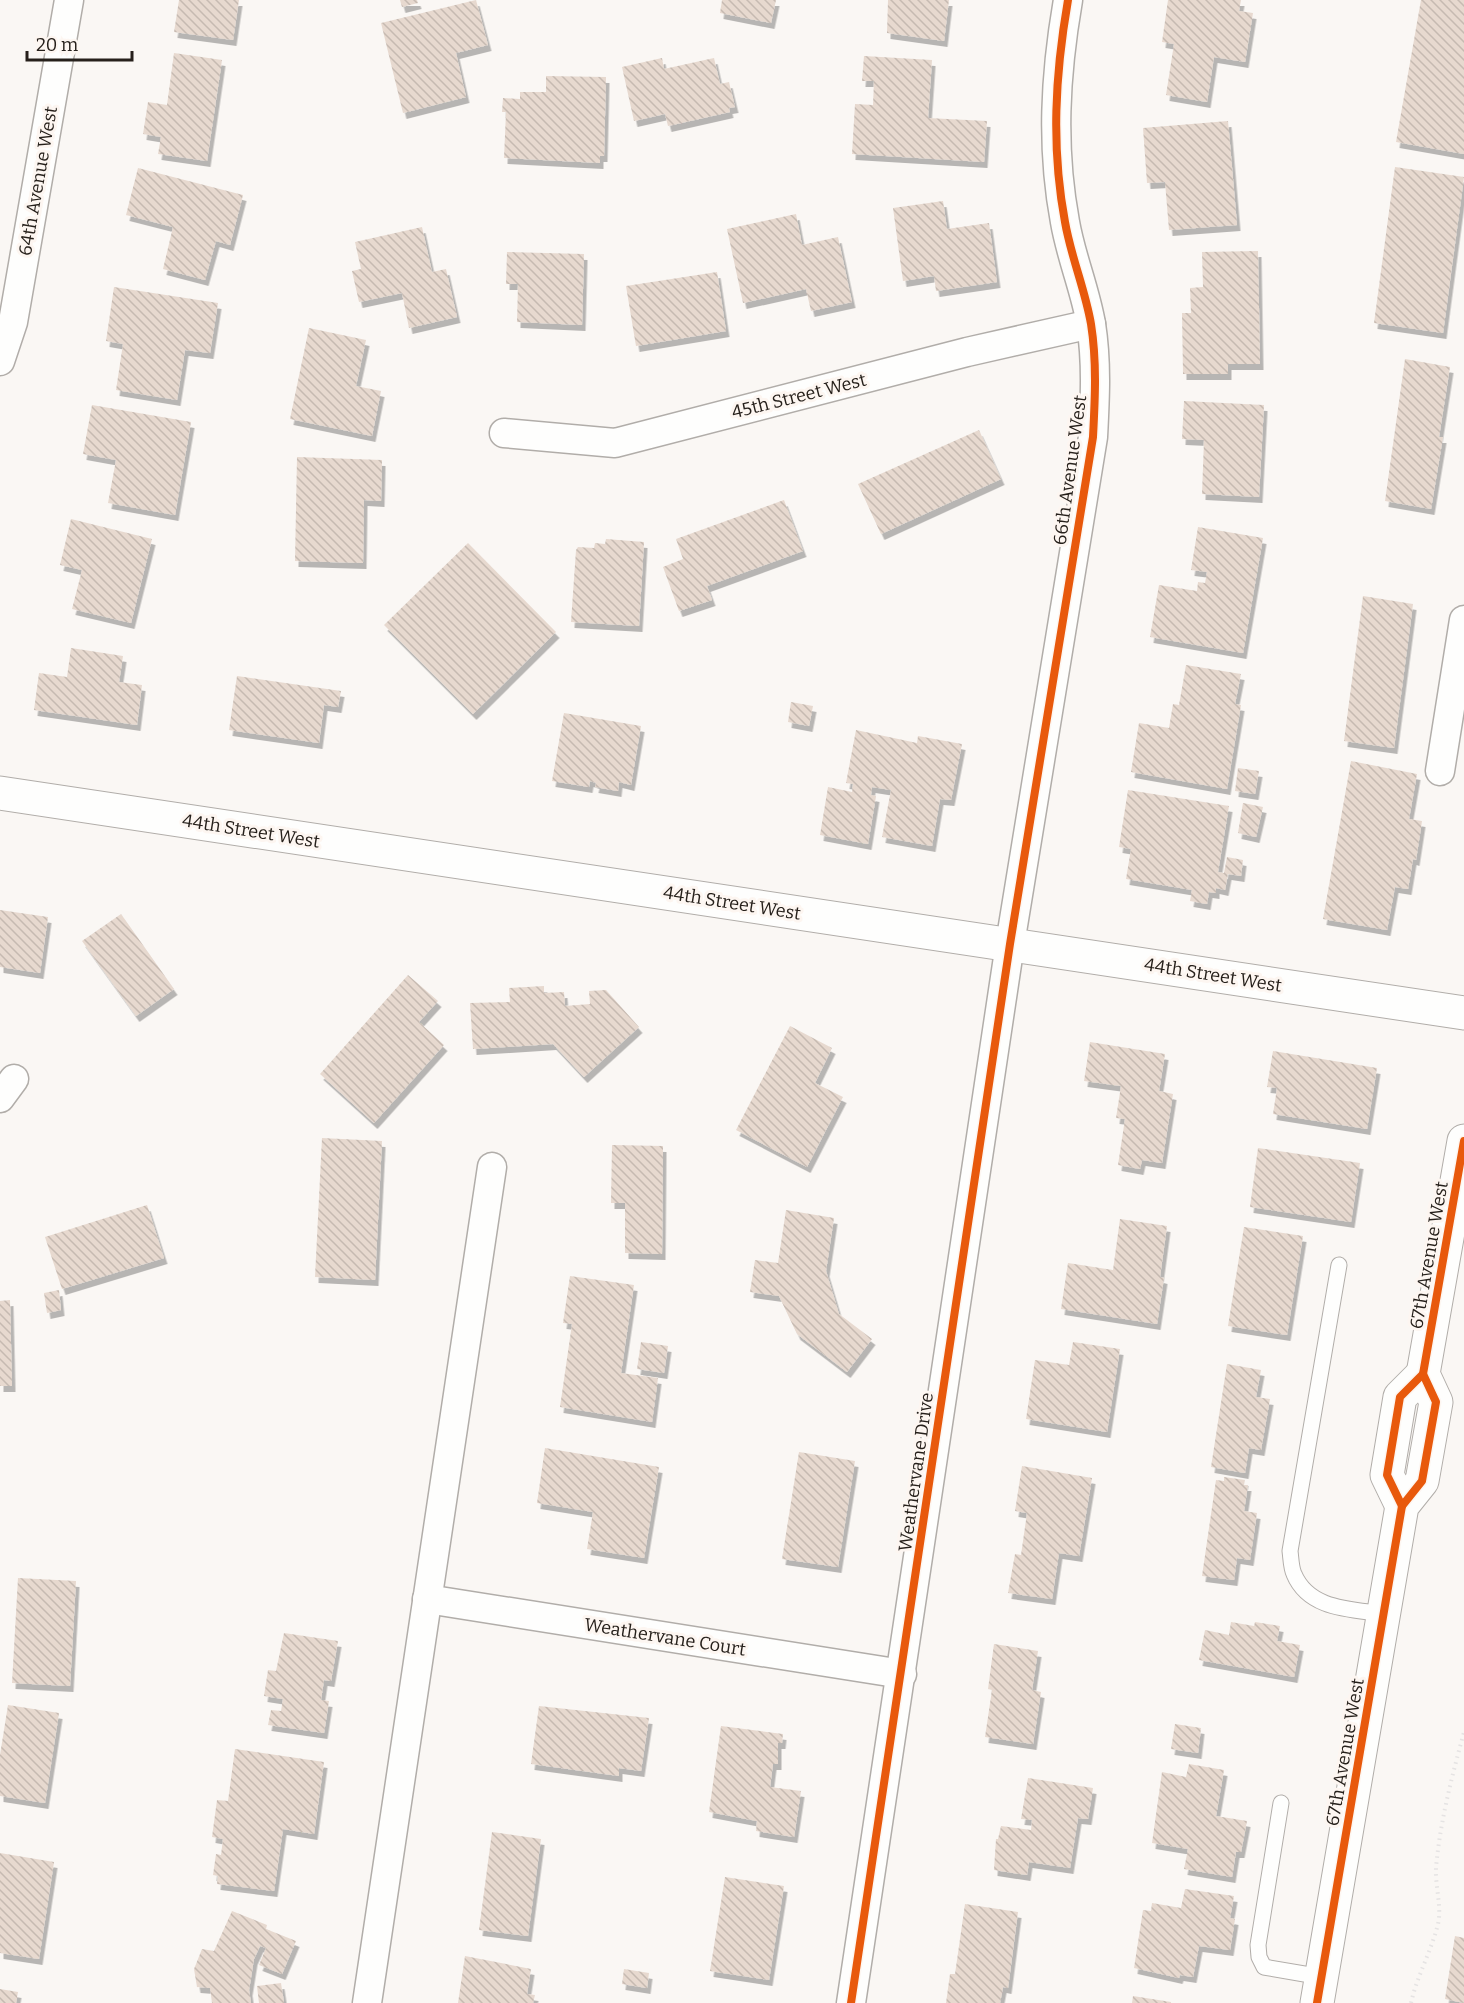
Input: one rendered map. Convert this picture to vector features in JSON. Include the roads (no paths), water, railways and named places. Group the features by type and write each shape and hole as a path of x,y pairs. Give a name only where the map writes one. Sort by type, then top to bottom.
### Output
{"street":[{"name":"64th Avenue West","path":"0,361 13,322 69,0"},
{"name":"66th Avenue West","path":"1010,944 1094,437 1096,381 1091,324 1065,223 1055,138 1059,53 1068,0"},
{"name":"45th Street West","path":"504,433 615,442 967,352 1091,324"},
{"path":"1440,771 1464,620"},
{"name":"44th Street West","path":"0,794 1464,1013"},
{"name":"Weathervane Drive","path":"851,2003 1010,944"},
{"name":"67th Avenue West","path":"1320,1990 1402,1506 1422,1481 1436,1402 1423,1374 1464,1141"},
{"path":"367,2003 492,1167"},
{"name":"Weathervane Court","path":"428,1599 902,1674"}],"lane":[{"path":"1339,1264 1290,1551 1294,1574 1309,1595 1324,1605 1384,1614"},
{"path":"1281,1803 1258,1945 1259,1958 1264,1967 1320,1990"}]}
